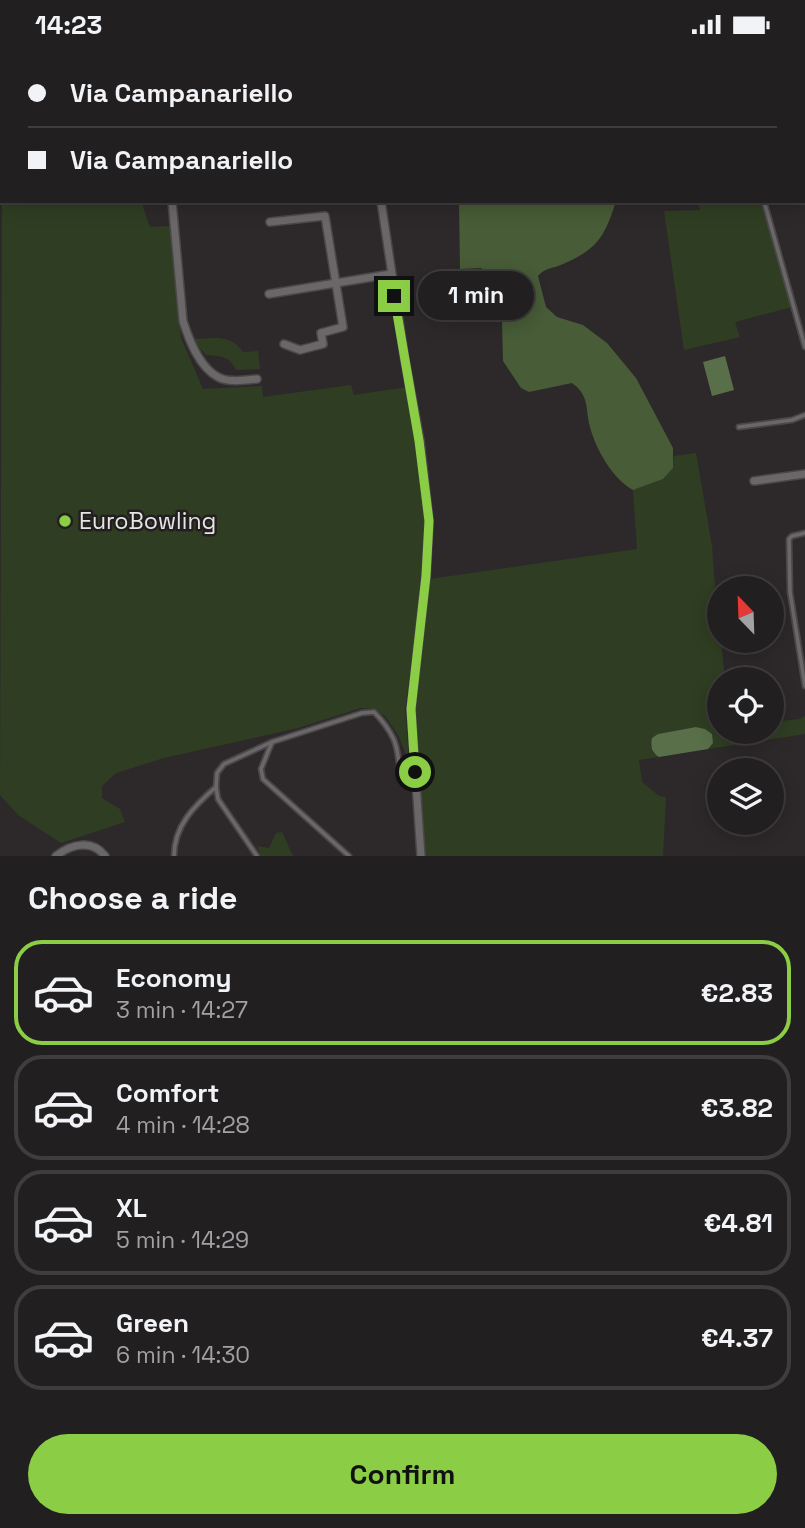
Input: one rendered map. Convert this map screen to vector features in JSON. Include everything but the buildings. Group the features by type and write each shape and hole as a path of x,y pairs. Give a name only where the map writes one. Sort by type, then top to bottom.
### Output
{"street":[{"path":"172,203 183,321 195,354 217,377 233,380 257,379"},
{"path":"381,203 429,521 426,576 411,709 421,856"},
{"path":"270,222 325,216 343,327 321,333 323,344 300,350 284,344"},
{"path":"269,293 391,274"},
{"path":"754,481 805,474"},
{"path":"56,856 77,845 89,845 104,856"}],"lane":[{"path":"765,203 805,347"},
{"path":"739,427 792,420 805,415"},
{"path":"805,533 789,539 790,591 805,686"},
{"path":"257,856 218,799 215,787 217,773 224,764 272,743 362,713 373,712 382,720 395,741 400,772 416,792"},
{"path":"272,743 261,769 263,779 349,856"},
{"path":"174,856 175,839 183,821 215,787"}],"shaded area":[{"path":"2,203 142,203 150,227 170,226 181,338 203,389 262,386 263,397 351,385 354,395 407,387 426,519 424,568 405,709 409,761 398,735 385,716 374,709 361,708 298,728 164,758 116,773 102,786 102,798 120,809 125,822 61,843 18,815 0,795"},
{"path":"459,203 615,203 604,232 592,247 538,276 546,307 557,317 583,325 607,343 636,378 673,448 673,468 663,479 633,490 619,479 596,445 586,403 582,393 572,383 529,392 521,388 503,361 502,322 493,277 481,268 460,269"},
{"path":"698,203 762,203 792,307 735,322 740,337 684,350 664,211 700,210"},
{"path":"220,338 232,342 243,352 258,351 260,369 236,370 228,359 206,355 191,339"},
{"path":"725,356 734,390 712,396 703,362"},
{"path":"696,453 712,546 714,576 707,576 707,653 722,653 724,667 707,667 707,732 696,727 658,734 650,744 654,754 659,757 639,760 642,782 659,796 666,797 663,856 424,856 415,715 430,579 637,549 633,490 666,476 674,456"},
{"path":"805,716 805,734 784,737 784,721"},
{"path":"696,727 707,730 707,744 712,744 708,749 659,757 651,747 652,738 658,734"},
{"path":"712,744 740,744 708,749"},
{"path":"282,832 293,856 261,856 257,846 269,848 276,833"}],"place":[{"name":"EuroBowling","path":"65,521"}],"route":[{"path":"394,296 419,441 429,521 426,576 411,709 415,772"}]}
